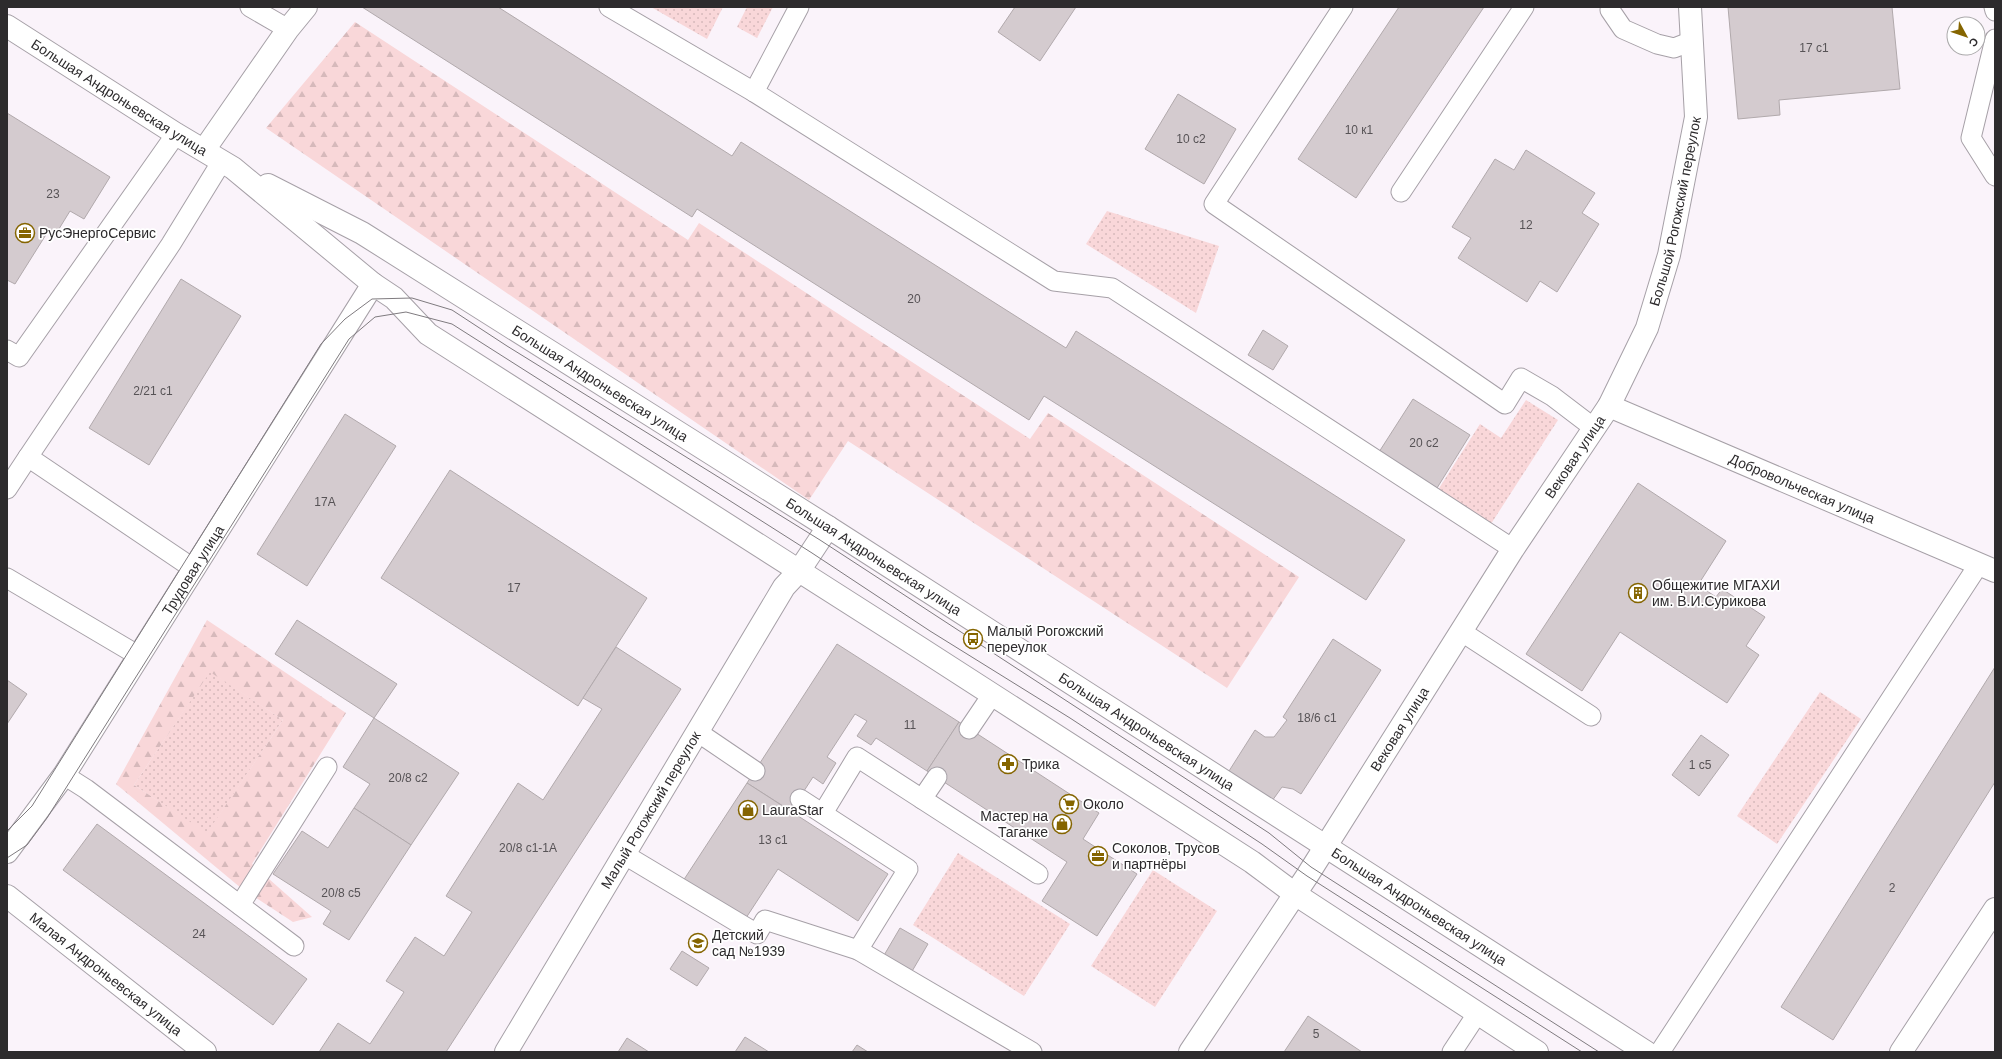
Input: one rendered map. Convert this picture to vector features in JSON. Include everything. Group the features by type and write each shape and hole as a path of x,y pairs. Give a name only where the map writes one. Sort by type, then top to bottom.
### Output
{"street":[{"path":"220,159 288,29 306,7"},
{"name":"Большой Рогожский переулок","path":"1609,406 1647,328 1669,255 1696,117 1690,7"},
{"name":"Большая Андроньевская улица","path":"7,26 176,134 220,159 362,232 828,527 1646,1052"},
{"name":"Большая Андроньевская улица","path":"220,159 372,284 394,298 428,334 1252,862 1294,894 1537,1052"},
{"name":"Трудовая улица","path":"7,852 64,775 372,284"},
{"name":"Вековая улица","path":"1190,1052 1294,894 1462,632 1513,549 1609,406"},
{"name":"Добровольческая улица","path":"1609,406 1987,567"},
{"name":"Малый Рогожский переулок","path":"506,1052 699,733 784,588 799,571 828,527"},
{"name":"Малая Андроньевская улица","path":"7,896 205,1052"},
{"path":"1901,1052 1995,909"}],"lane":[{"path":"250,7 288,29"},
{"path":"609,7 754,92 1054,281 1112,288 1513,549"},
{"path":"754,92 799,7"},
{"path":"1343,7 1214,204 1505,404 1521,378 1552,396 1594,428"},
{"path":"1401,192 1524,7"},
{"path":"1610,10 1622,29 1657,44 1674,48 1692,41"},
{"path":"1995,39 1971,138 1995,176"},
{"path":"7,350 19,357 176,134"},
{"path":"7,489 171,244 220,159"},
{"path":"28,457 194,569"},
{"path":"1660,1052 1987,567"},
{"path":"9,582 139,656"},
{"path":"1462,632 1591,716"},
{"path":"969,729 992,694"},
{"path":"699,733 755,771"},
{"path":"823,813 857,758 1038,874"},
{"path":"240,905 328,767"},
{"path":"64,775 86,789 294,946"},
{"path":"922,800 937,778"},
{"path":"800,799 908,869 858,950"},
{"path":"625,855 757,934 766,920 858,950 1032,1052"},
{"path":"1452,1052 1477,1014"}],"green space":[{"path":"651,7 723,7 707,39"},
{"path":"747,7 773,7 757,38 737,27"},
{"path":"355,22 688,240 699,223 1030,439 1048,413 1299,577 1227,688 848,441 809,500 266,128"},
{"path":"1107,211 1219,246 1196,313 1086,244"},
{"path":"1526,400 1558,420 1489,527 1436,493 1480,424 1501,438"},
{"path":"207,620 346,713 252,864 312,917 293,922 241,888 116,784","holes":["210,672 283,720 207,833 134,785"]},
{"path":"210,671 283,720 207,834 134,785"},
{"path":"1820,692 1861,719 1777,844 1737,816"},
{"path":"958,853 1070,924 1024,996 913,925"},
{"path":"1153,870 1217,911 1155,1007 1091,966"}],"building":[{"path":"362,7 498,7 732,156 741,142 1066,348 1076,331 1405,540 1366,600 1044,396 1029,420 697,209 692,217"},
{"path":"1015,7 1076,7 1040,61 998,32"},
{"path":"1399,7 1484,7 1356,198 1298,159"},
{"path":"1728,7 1892,7 1900,89 1779,100 1780,115 1738,119"},
{"path":"1178,94 1236,129 1204,184 1145,149"},
{"path":"7,113 110,177 84,219 70,211 54,237 47,233 15,284 7,280"},
{"path":"1526,150 1595,193 1582,213 1599,224 1557,292 1540,281 1527,302 1458,258 1471,238 1452,227 1495,159 1514,170"},
{"path":"181,279 241,316 149,465 89,428"},
{"path":"1263,330 1288,346 1273,370 1248,355"},
{"path":"1413,399 1470,435 1437,488 1379,452"},
{"path":"345,414 396,446 307,586 257,554"},
{"path":"450,470 647,598 578,706 381,578"},
{"name":"Общежитие МГАХИ им. В.И.Сурикова","path":"1638,483 1726,541 1698,585 1716,597 1722,589 1765,617 1746,646 1759,655 1727,703 1620,632 1582,691 1526,654"},
{"path":"297,620 397,684 374,718 275,654"},
{"path":"1333,639 1381,670 1301,794 1293,789 1282,787 1272,801 1229,771 1255,730 1265,737 1274,737 1287,720 1283,717"},
{"path":"837,644 959,722 927,771 876,738 871,745 857,736 867,721 855,714 827,757 836,763 823,784 813,777 791,811 747,783"},
{"path":"616,647 681,689 446,1052 319,1052 338,1023 370,1044 404,992 386,981 415,937 444,956 472,912 446,896 518,783 543,800 602,709 583,698"},
{"path":"1995,667 1995,782 1833,1040 1781,1007"},
{"path":"7,680 27,694 7,724"},
{"path":"374,718 459,773 411,845 354,808 370,784 343,767"},
{"path":"959,722 1099,813 1083,839 1137,874 1097,936 1042,901 1067,862 927,771"},
{"path":"1701,735 1729,755 1699,796 1672,775"},
{"path":"747,783 888,874 858,921 778,869 744,921 683,881"},
{"path":"354,808 411,845 349,940 323,924 331,911 273,874 302,831 328,848"},
{"path":"97,824 307,979 273,1025 63,870"},
{"path":"900,928 928,944 911,973 883,957"},
{"path":"682,951 709,968 697,986 670,969"},
{"path":"1308,1016 1362,1052 1284,1052"},
{"path":"745,1037 769,1052 735,1052"},
{"path":"627,1038 649,1052 618,1052"},
{"path":"857,1045 868,1052 852,1052"}],"tram line":[{"path":"7,831 32,806 321,344 345,319 372,299 412,298 452,310 507,346 820,540 1269,833 1311,867 1599,1052"},
{"path":"7,858 27,845 47,818 349,339 375,317 406,312 452,324 812,553 930,631 1070,718 1262,844 1307,876 1582,1052"}],"place":[{"name":"РусЭнергоСервис","path":"25,233"},
{"name":"Общежитие МГАХИ им. В.И.Сурикова","path":"1638,593"},
{"name":"Малый Рогожский переулок","path":"973,639"},
{"name":"Трика","path":"1008,764"},
{"name":"Около","path":"1069,804"},
{"name":"LauraStar","path":"748,810"},
{"name":"Мастер на Таганке","path":"1062,824"},
{"name":"Соколов, Трусов и партнёры","path":"1098,856"},
{"name":"Детский сад №1939","path":"698,943"}]}
